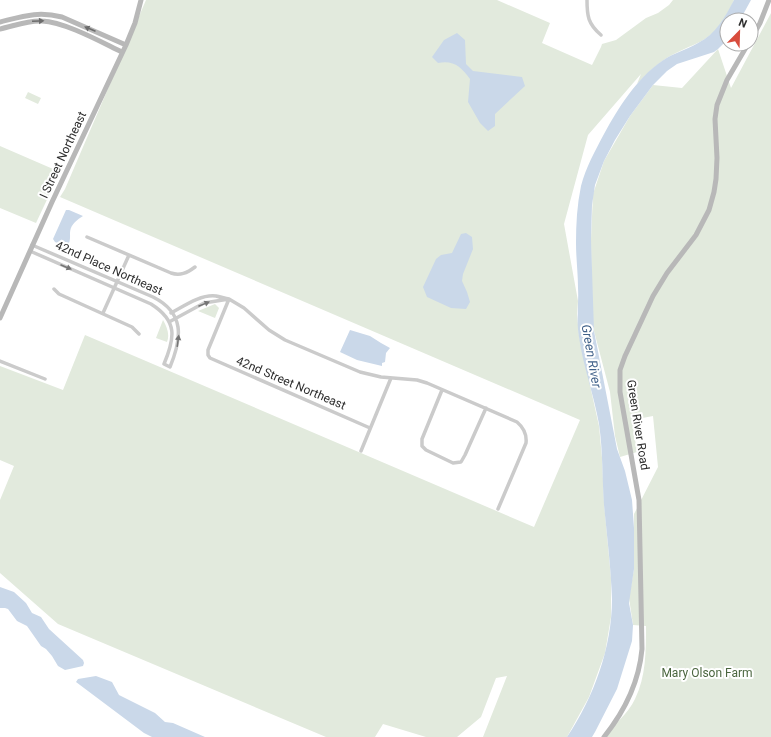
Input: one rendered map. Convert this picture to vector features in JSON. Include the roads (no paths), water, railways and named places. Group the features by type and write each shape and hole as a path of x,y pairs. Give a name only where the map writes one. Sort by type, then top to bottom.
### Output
{"street":[{"name":"I Street Northeast","path":"0,318 32,245 126,45 135,23 141,0"},
{"path":"587,0 589,19 594,29 601,35"},
{"path":"759,25 769,0"},
{"path":"0,22 36,14 52,15 62,17 126,45"},
{"path":"0,29 28,22 49,21 64,25 122,52"},
{"name":"Green River Road","path":"604,737 618,718 634,687 642,649 639,500 620,392 620,370 656,290 696,235 708,210 714,192 716,179 717,158 715,119 717,105 727,80 743,52"},
{"path":"87,237 175,275 188,272 195,267"},
{"name":"42nd Place Northeast","path":"32,245 158,300 174,316"},
{"name":"42nd Place Northeast","path":"30,251 152,304 168,319"},
{"path":"104,313 129,255"},
{"path":"54,289 59,294 104,313 132,327 139,334"},
{"path":"168,319 197,299 207,296 216,296 229,300 244,308 269,330 285,340 360,372 391,378 417,380 517,422 526,433 526,443 498,509"},
{"path":"168,319 204,303 229,300"},
{"name":"42nd Street Northeast","path":"229,300 208,352 210,358 370,428"},
{"path":"168,319 172,331 172,344 164,364 170,367 179,338 179,332 174,316"},
{"path":"0,361 45,379"},
{"path":"361,451 391,378"},
{"path":"442,390 421,444 424,449 454,463 461,462 466,455 486,408"}],"water":[{"path":"734,0 751,0 744,12 727,12"},
{"name":"Green River","path":"719,24 718,49 714,52 677,64 667,71 653,85 630,116 615,140 604,161 595,185 592,205 591,239 594,331 617,449 625,471 632,500 634,569 629,603 633,625 632,641 617,689 595,732 592,737 567,737 577,722 600,671 609,635 612,599 599,424 583,359 578,331 576,236 581,186 588,166 604,134 622,104 636,85 662,61 698,43 715,30"},
{"path":"457,33 465,40 466,64 473,71 522,77 525,86 495,114 495,126 488,131 480,123 468,102 470,79 457,65 444,62 438,63 432,57 444,40"},
{"path":"66,210 83,216 73,225 67,247 55,242 53,239"},
{"path":"466,233 472,237 473,249 463,274 462,281 470,302 466,309 451,308 427,297 423,287 436,259 441,255 452,253 461,234"},
{"path":"350,330 370,336 390,348 386,353 385,362 382,363 382,366 357,360 340,352"},
{"path":"0,587 14,592 26,603 32,613 41,617 49,629 83,660 83,666 65,670 58,666 52,656 41,646 27,626 17,621 8,609 0,608"},
{"path":"96,676 112,682 119,695 155,713 165,722 173,723 205,737 152,737 144,733 76,682 78,679"}],"park label":[{"name":"Mary Olson Farm","path":"707,673"}]}
